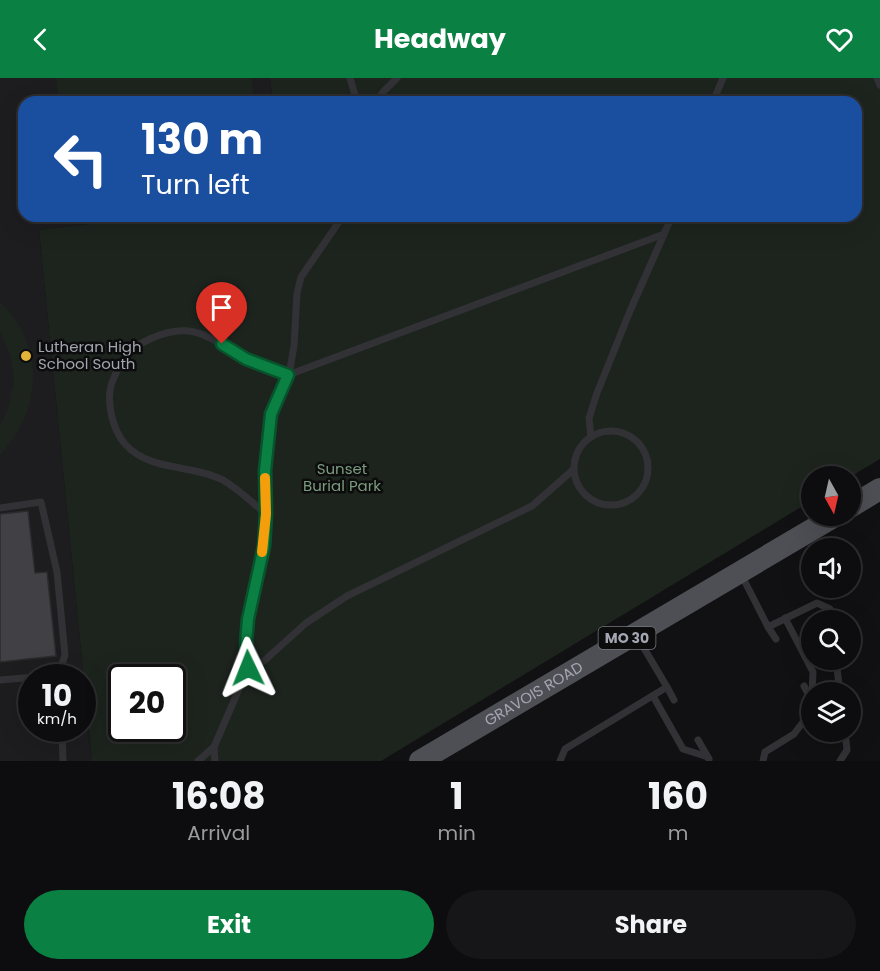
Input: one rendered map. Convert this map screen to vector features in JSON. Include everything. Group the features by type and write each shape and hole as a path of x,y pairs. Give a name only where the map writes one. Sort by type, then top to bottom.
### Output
{"main road":[{"path":"861,500 880,489"},
{"name":"GRAVOIS ROAD","path":"420,761 818,526"}],"lane":[{"path":"350,78 355,96"},
{"path":"381,96 397,78"},
{"path":"716,96 723,78"},
{"path":"877,78 880,85"},
{"path":"198,761 214,747 248,668 246,643 248,619 264,546 265,471 271,414 288,375 294,346 297,293 301,277 339,222"},
{"path":"591,437 589,418 597,393 669,222"},
{"path":"266,514 224,481 198,471 163,465 139,456 124,444 113,421 110,402 111,385 126,355 140,344 166,333 188,330 204,335 246,359 288,375 664,234"},
{"path":"613,431 624,433 642,447 649,469 641,490 633,498 623,504 611,505 600,504 581,490 574,469 578,450 591,437 602,432 613,431"},
{"path":"248,668 264,661 306,623 347,596 532,506 574,469"},
{"path":"0,508 41,502 57,572 64,655 61,664"},
{"path":"740,572 776,639"},
{"path":"802,610 817,603 830,610"},
{"path":"768,627 801,610"},
{"path":"784,618 813,672 813,682"},
{"path":"635,633 674,699"},
{"path":"0,680 18,679"},
{"path":"560,761 565,749 667,687"},
{"path":"653,696 683,749 709,759"},
{"path":"762,761 765,752 794,734 801,725"},
{"path":"699,740 709,759"},
{"path":"62,742 63,761"},
{"path":"840,761 847,750 846,742"},
{"path":"214,747 215,761"}],"shaded area":[{"path":"0,78 270,78 272,96 18,96 18,222 104,222 39,230 82,664 18,664 18,742 90,742 92,761 0,761"}],"green space":[{"path":"56,78 251,78 254,96 58,96"},
{"name":"Sunset Burial Park","path":"270,78 880,78 880,459 861,470 861,466 801,466 801,507 381,761 92,761 90,742 96,742 96,664 82,664 39,230 104,222 862,222 862,96 272,96"},
{"path":"0,302 15,319 25,338 31,358 33,378 31,398 24,418 14,437 0,455 0,425 8,409 14,382 11,356 0,331"}],"building":[{"path":"28,511 35,573 47,572 56,656 0,662 0,514"}],"slow traffic":[{"path":"262,552 266,514 265,478"}],"place":[{"name":"Lutheran High School South","path":"26,356"}],"route":[{"path":"222,344 246,359 288,375 271,414 265,471 264,546 248,619 246,643 248,668"}]}
